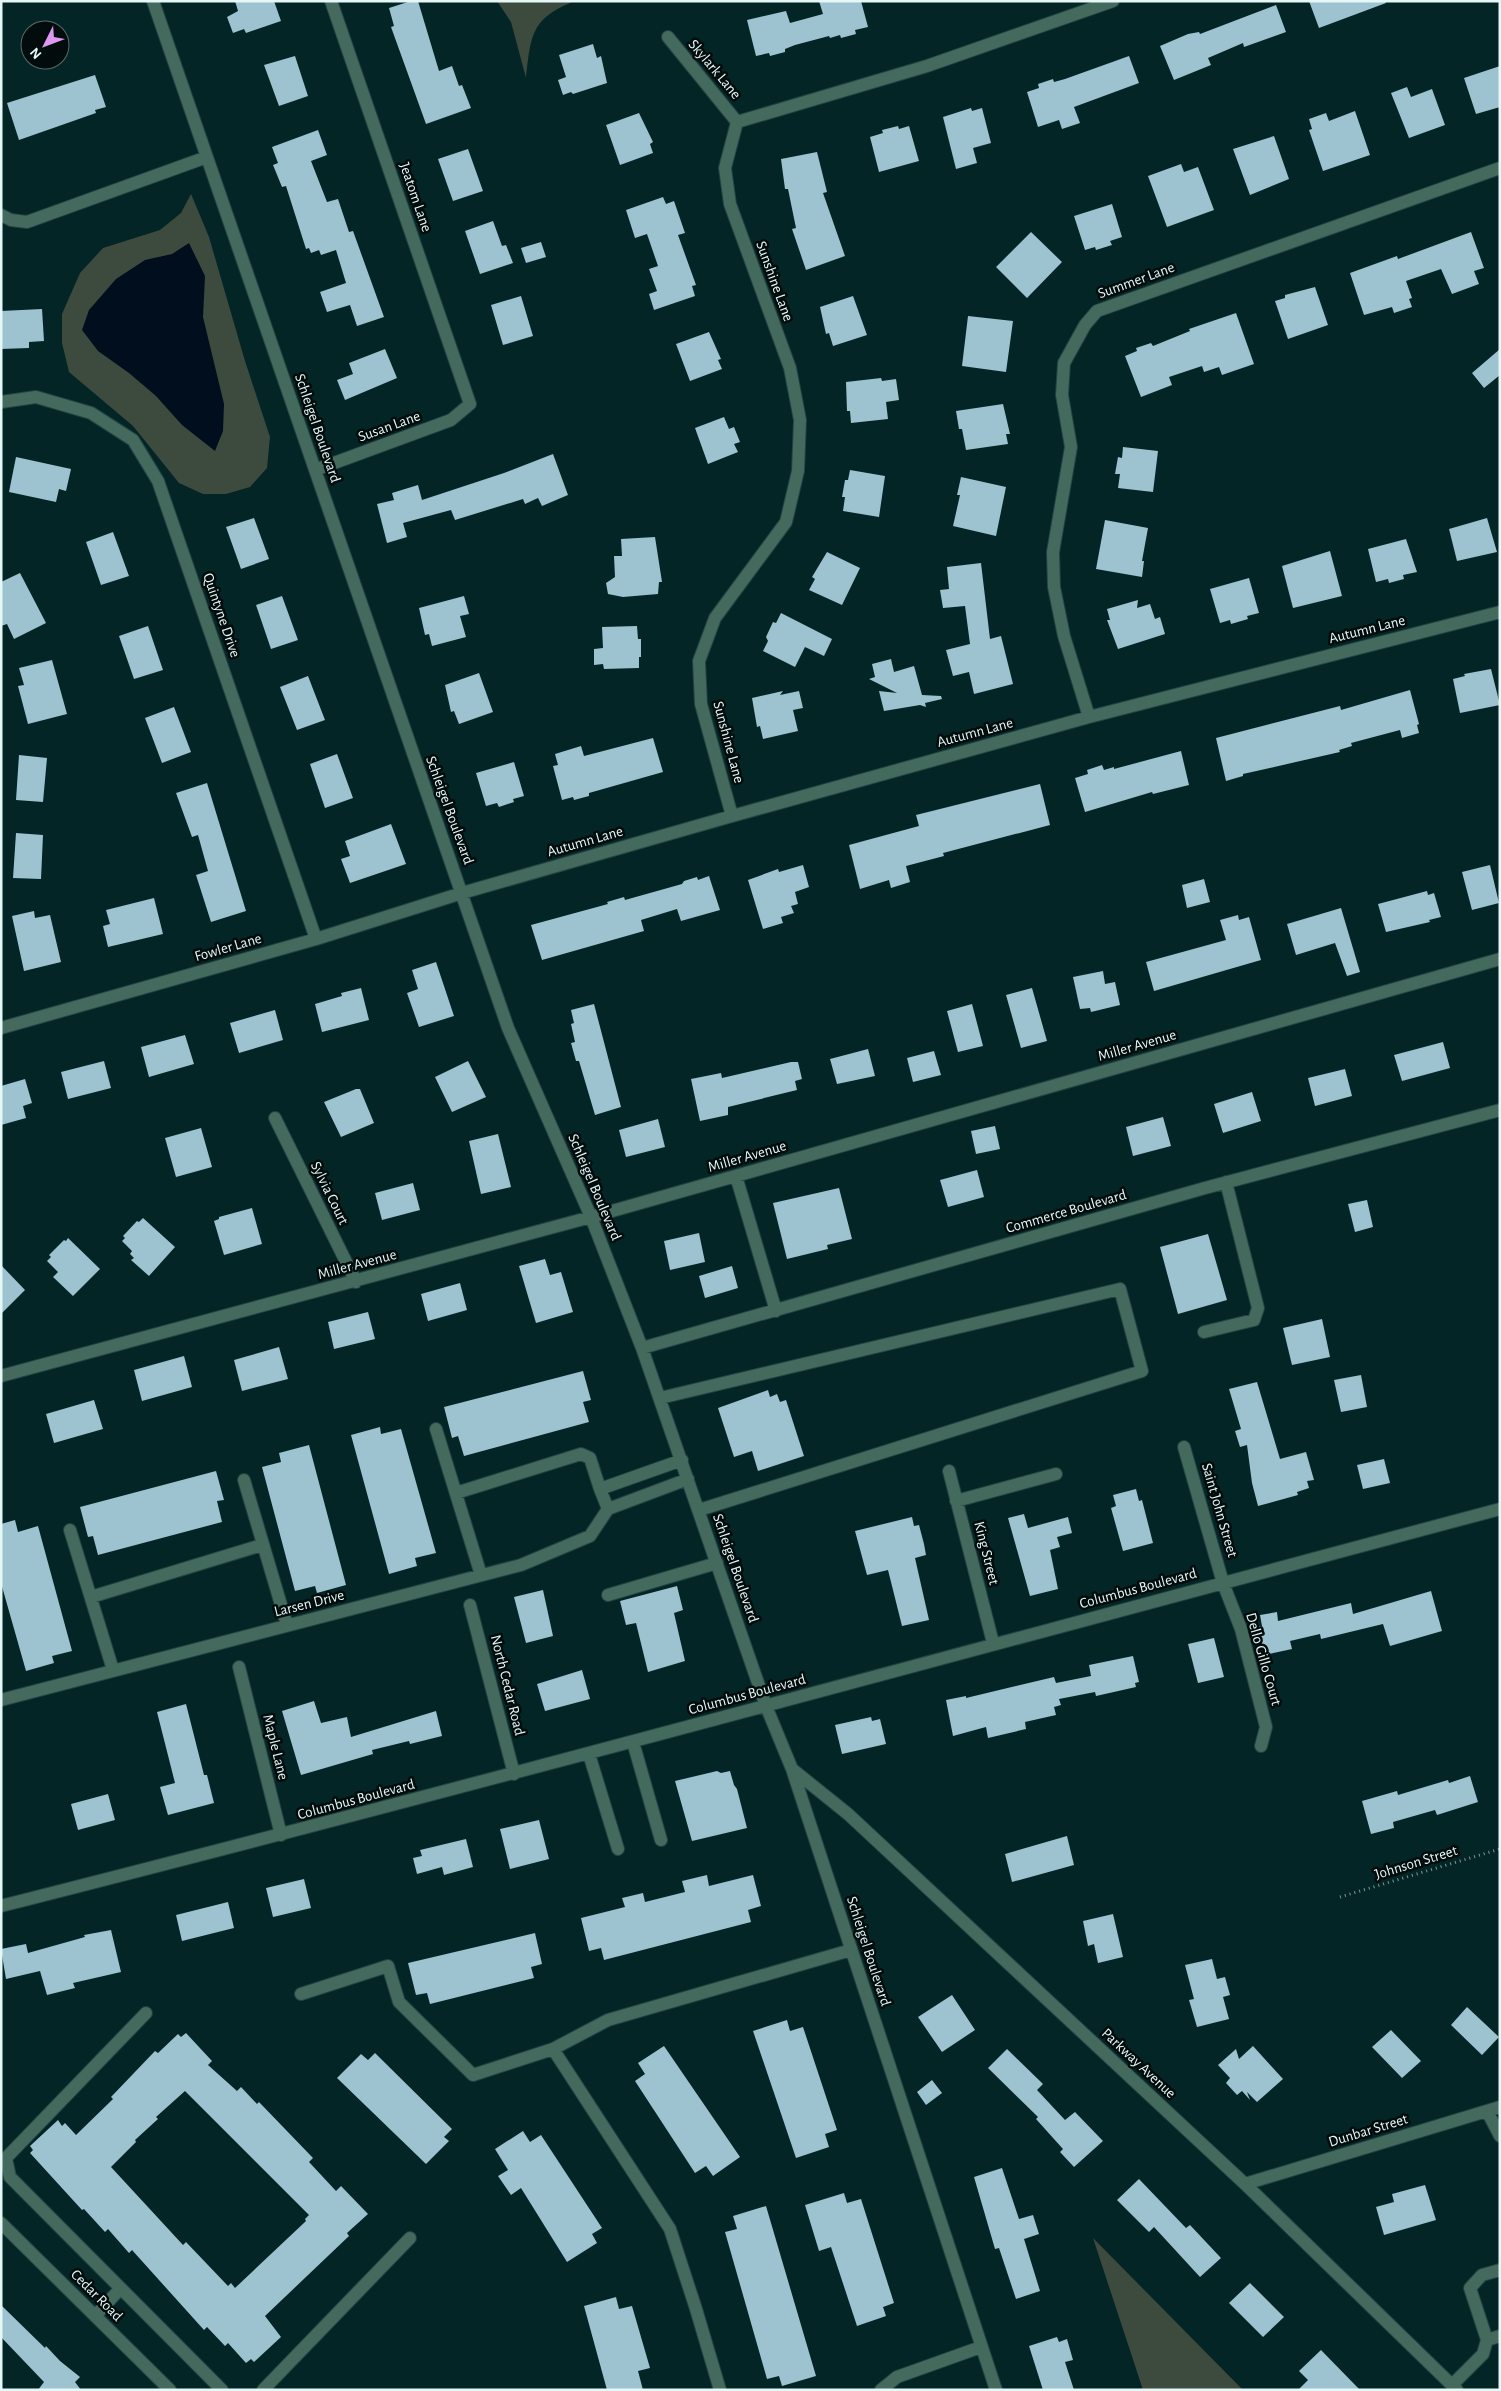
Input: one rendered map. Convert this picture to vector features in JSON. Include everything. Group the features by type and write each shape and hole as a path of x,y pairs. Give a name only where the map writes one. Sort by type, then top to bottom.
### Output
{"street":[{"name":"Schleigel Boulevard","path":"153,1 508,1028 591,1217 642,1348 766,1706 792,1770 996,2390"},
{"name":"Jeatom Lane","path":"331,1 470,404"},
{"path":"737,122 928,66 1113,1"},
{"name":"Skylark Lane","path":"668,37 737,122"},
{"name":"Sunshine Lane","path":"732,816 701,704 699,661 715,618 786,522 798,471 800,420 790,368 730,204 725,168 737,122"},
{"path":"1,215 10,220 27,222 206,156"},
{"name":"Summer Lane","path":"1089,717 1064,636 1054,587 1052,552 1071,448 1062,395 1064,363 1085,325 1097,311 1500,168"},
{"name":"Quintyne Drive","path":"1,402 36,397 91,413 133,440 158,481 316,939"},
{"name":"Susan Lane","path":"315,470 452,420 470,404"},
{"name":"Autumn Lane","path":"462,892 1089,717 1500,612"},
{"name":"Fowler Lane","path":"1,1028 316,939 462,892"},
{"name":"Miller Avenue","path":"1,1376 356,1282 591,1217 1500,959"},
{"name":"Commerce Boulevard","path":"642,1348 1226,1182 1500,1110"},
{"name":"Sylvia Court","path":"275,1118 356,1282"},
{"path":"736,1176 776,1311"},
{"path":"1204,1332 1254,1320 1258,1308 1226,1182"},
{"path":"660,1398 1120,1289 1142,1371 699,1510"},
{"path":"436,1429 481,1575"},
{"name":"Saint John Street","path":"1184,1447 1223,1583"},
{"path":"456,1493 581,1454 590,1458 608,1509 688,1479"},
{"path":"600,1489 682,1460"},
{"name":"King Street","path":"949,1471 993,1643"},
{"path":"956,1501 1056,1474"},
{"path":"244,1480 287,1625"},
{"name":"Larsen Drive","path":"1,1700 521,1565 590,1536 608,1509"},
{"name":"Columbus Boulevard","path":"1,1906 514,1774 993,1643 1500,1509"},
{"path":"70,1530 113,1670"},
{"path":"91,1597 262,1545"},
{"path":"608,1595 718,1563"},
{"name":"Dello Gillo Court","path":"1223,1583 1241,1629 1266,1727 1261,1746"},
{"name":"North Cedar Road","path":"470,1604 514,1774"},
{"name":"Maple Lane","path":"239,1667 281,1835"},
{"path":"634,1742 660,1840"},
{"path":"589,1754 618,1849"},
{"name":"Parkway Avenue","path":"792,1770 848,1814 1245,2184 1454,2388"},
{"path":"301,1994 388,1966 399,2002 474,2075 553,2049 608,2020 851,1950"},
{"path":"146,2013 6,2158 10,2177 222,2390"},
{"path":"553,2049 670,2229 720,2390"},
{"name":"Dunbar Street","path":"1245,2184 1500,2107"},
{"path":"1487,2111 1500,2136"},
{"name":"Cedar Road","path":"1,2223 170,2390"},
{"path":"262,2390 410,2238"},
{"path":"1454,2388 1483,2354 1486,2340 1470,2288 1482,2275 1500,2270"},
{"path":"95,2316 120,2289"},
{"path":"1486,2340 1500,2336"},
{"path":"881,2390 897,2377 981,2347"}],"path":[{"name":"Johnson Street","path":"1340,1896 1500,1848"}],"green space":[{"path":"497,1 575,1 560,7 541,21 532,39 526,78 511,22"},
{"path":"191,194 209,237 245,361 270,437 267,468 250,487 226,494 203,494 179,483 133,426 69,372 62,343 62,314 80,273 103,248 160,230 181,213"},
{"path":"1093,2238 1243,2390 1143,2390"}],"water":[{"path":"189,243 205,276 203,317 224,404 223,431 215,451 182,425 156,396 129,373 98,351 82,330 89,310 116,279 145,260 172,254"}],"building":[{"path":"235,1 274,1 281,21 246,33 244,29 233,33 227,17 238,11"},
{"path":"411,1 418,1 439,71 452,66 459,86 462,85 471,108 426,124 391,27 394,26 389,8"},
{"path":"819,1 861,1 868,27 855,30 856,34 841,38 840,35 830,38 829,36 795,45 785,49 785,52 770,56 769,53 756,56 747,20 786,11 790,23 823,14"},
{"path":"1309,1 1385,1 1386,3 1319,28"},
{"path":"1276,5 1286,32 1244,47 1243,43 1208,58 1211,65 1174,80 1160,46 1188,34 1199,32 1200,34"},
{"path":"593,44 597,58 601,56 607,83 573,94 571,92 563,95 558,80 566,77 559,55"},
{"path":"295,56 308,96 279,106 264,65"},
{"path":"1129,56 1139,83 1074,107 1080,123 1062,129 1059,120 1038,127 1027,92 1039,88 1038,84 1053,79 1054,82 1065,79"},
{"path":"1500,66 1500,107 1476,114 1464,78"},
{"path":"95,75 106,107 95,110 96,113 19,140 7,103"},
{"path":"1407,87 1411,97 1432,89 1445,125 1409,138 1391,93"},
{"path":"971,108 972,111 982,108 991,143 973,148 977,163 956,169 943,117"},
{"path":"1355,111 1370,155 1323,171 1309,130 1312,129 1309,119 1326,113 1329,121"},
{"path":"639,113 653,142 650,144 653,153 620,165 606,125"},
{"path":"898,126 899,129 909,126 919,161 879,172 870,137 883,133 882,130"},
{"path":"318,130 327,155 311,161 327,202 338,199 349,232 353,231 384,317 357,326 350,305 327,312 320,292 346,283 336,250 321,255 319,250 311,253 309,248 306,249 286,186 282,187 273,165 278,163 272,147"},
{"path":"1274,136 1289,179 1250,195 1233,149"},
{"path":"468,149 483,191 453,201 438,159"},
{"path":"817,152 827,192 823,193 845,256 806,270 792,229 796,228 788,189 785,189 781,159"},
{"path":"1181,164 1184,172 1198,167 1214,210 1167,227 1148,176"},
{"path":"663,197 666,204 674,201 685,233 678,235 696,285 692,286 695,296 654,310 649,294 657,291 649,269 658,266 647,234 635,238 626,210"},
{"path":"1112,204 1122,237 1110,241 1112,245 1096,250 1095,247 1085,250 1074,216"},
{"path":"493,221 502,246 506,245 513,263 480,274 465,231"},
{"path":"1031,232 1062,262 1027,298 996,267"},
{"path":"1471,232 1484,268 1474,271 1479,284 1452,294 1441,269 1406,281 1412,298 1409,299 1412,307 1394,313 1392,307 1364,315 1350,273 1397,256 1398,259"},
{"path":"541,242 546,257 526,263 521,248"},
{"path":"1315,287 1328,325 1288,339 1275,301 1285,298 1285,295"},
{"path":"521,296 533,336 503,345 491,305"},
{"path":"853,296 867,335 833,346 829,333 826,334 820,307"},
{"path":"42,309 44,341 29,342 29,348 1,349 1,311"},
{"path":"1236,313 1254,364 1222,375 1219,367 1204,372 1202,366 1169,377 1172,385 1141,397 1125,356 1137,351 1136,348 1151,343 1153,346 1190,331 1189,329"},
{"path":"968,316 1013,321 1006,372 962,366"},
{"path":"709,332 721,359 718,360 722,369 690,381 676,344"},
{"path":"385,349 397,378 345,400 337,380 353,374 349,363"},
{"path":"1500,349 1500,375 1484,388 1472,373"},
{"path":"881,378 882,381 896,379 899,400 886,402 888,419 851,423 850,411 847,411 846,382"},
{"path":"1003,404 1010,434 1006,434 1008,444 966,450 962,429 959,429 956,411"},
{"path":"724,417 729,429 734,427 740,442 734,444 738,452 708,464 695,428"},
{"path":"1123,447 1158,451 1153,492 1118,488 1120,474 1115,474 1118,457 1122,458"},
{"path":"553,454 568,495 542,506 538,498 525,504 523,499 455,520 451,510 403,523 407,537 387,543 377,504 394,500 392,493 418,485 422,500 504,473"},
{"path":"16,457 71,469 66,491 59,489 56,502 9,492"},
{"path":"850,470 885,476 879,517 843,511 845,497 842,497 845,480 848,480"},
{"path":"961,477 1006,487 996,536 953,526 960,495 957,495"},
{"path":"254,518 269,559 241,569 226,527"},
{"path":"1487,518 1497,552 1457,561 1449,529"},
{"path":"1105,520 1148,528 1142,561 1144,561 1142,577 1096,569"},
{"path":"113,532 129,576 101,585 86,542"},
{"path":"655,537 662,582 659,582 658,594 623,597 608,594 606,583 615,577 614,556 622,556 621,539"},
{"path":"1406,539 1417,572 1403,575 1404,579 1389,583 1388,579 1376,582 1368,549"},
{"path":"1330,551 1342,596 1293,608 1282,566"},
{"path":"827,552 860,568 842,605 809,590 815,579 812,577"},
{"path":"981,563 990,639 1001,636 1013,684 974,694 969,672 953,676 946,650 970,644 965,606 943,608 940,590 949,589 947,567"},
{"path":"20,573 46,623 14,639 7,624 1,626 1,582"},
{"path":"1249,578 1259,613 1247,616 1248,619 1231,624 1230,620 1220,623 1210,589"},
{"path":"282,596 298,640 271,649 256,605"},
{"path":"464,596 469,614 460,616 466,637 432,646 429,634 425,635 419,608"},
{"path":"1138,600 1137,608 1150,604 1155,619 1160,617 1165,634 1118,649 1107,620 1110,620 1107,609"},
{"path":"781,613 832,639 824,656 805,647 795,667 763,651 768,641 766,637 773,622 776,623"},
{"path":"148,626 163,670 134,679 119,636"},
{"path":"637,626 638,639 641,639 639,668 604,669 603,664 594,665 594,649 603,648 602,627"},
{"path":"891,659 894,672 914,666 922,695 941,696 942,699 925,703 926,707 920,705 884,711 879,691 897,693 869,679 875,677 872,664"},
{"path":"52,660 67,714 28,724 18,686 24,685 19,668"},
{"path":"1491,669 1500,705 1460,713 1453,679 1465,676 1464,674"},
{"path":"479,673 493,712 459,724 454,711 451,712 445,685"},
{"path":"308,676 325,720 297,730 280,687"},
{"path":"1410,690 1419,724 1417,725 1419,733 1402,738 1400,730 1351,743 1352,746 1339,750 1340,752 1243,774 1243,776 1226,781 1216,738 1340,706 1341,710"},
{"path":"783,691 780,695 799,691 803,708 793,710 798,731 763,739 760,726 757,727 752,698"},
{"path":"174,707 191,752 162,763 145,718"},
{"path":"653,738 663,772 589,793 589,796 574,800 573,797 562,800 553,766 558,765 555,754 581,746 584,756"},
{"path":"1181,751 1189,785 1153,794 1152,792 1085,812 1075,778 1088,774 1087,770 1102,765 1104,770 1114,767 1114,769"},
{"path":"337,754 353,798 325,808 310,764"},
{"path":"19,755 47,758 43,802 16,800"},
{"path":"514,762 524,796 513,799 514,802 499,807 497,803 486,806 476,773"},
{"path":"207,783 246,911 211,922 196,875 208,871 198,835 192,837 176,793"},
{"path":"1040,784 1050,825 943,853 944,856 906,866 910,882 891,888 889,880 860,889 849,845 919,826 916,815"},
{"path":"391,824 406,864 350,883 341,859 350,856 345,841"},
{"path":"16,833 43,835 41,879 13,878"},
{"path":"803,865 809,887 795,892 798,904 791,906 794,913 781,917 783,923 763,929 748,880 778,869 779,872"},
{"path":"1490,865 1499,903 1472,910 1462,872"},
{"path":"709,876 720,910 681,921 677,909 641,920 644,931 542,960 531,925 608,904 607,902 624,897 625,900 682,884 684,881 697,877 698,880"},
{"path":"1204,879 1210,902 1187,908 1182,885"},
{"path":"1427,891 1428,895 1434,893 1441,917 1429,920 1430,922 1386,932 1378,904"},
{"path":"154,898 163,934 108,947 103,926 110,924 106,910"},
{"path":"1341,908 1360,972 1347,976 1335,943 1296,955 1287,924"},
{"path":"34,911 35,918 50,915 61,962 24,971 12,916"},
{"path":"1238,915 1239,920 1249,917 1261,960 1154,991 1146,962 1226,940 1220,920"},
{"path":"436,962 454,1016 419,1027 407,993 418,989 412,970"},
{"path":"1103,971 1105,984 1115,982 1120,1005 1091,1012 1090,1008 1080,1009 1073,977"},
{"path":"361,988 369,1020 322,1032 315,1004 342,996 341,993"},
{"path":"1032,988 1047,1041 1021,1048 1006,995"},
{"path":"594,1004 621,1107 595,1115 579,1061 576,1061 571,1043 575,1042 571,1024 574,1023 571,1010"},
{"path":"972,1004 983,1046 958,1052 947,1011"},
{"path":"275,1010 283,1040 239,1053 230,1023"},
{"path":"185,1035 194,1064 149,1077 141,1047"},
{"path":"1443,1042 1450,1068 1402,1081 1394,1055"},
{"path":"868,1049 875,1076 837,1084 830,1059"},
{"path":"934,1051 941,1075 913,1082 907,1058"},
{"path":"104,1061 111,1088 68,1099 61,1072"},
{"path":"468,1061 486,1097 452,1112 435,1077"},
{"path":"798,1062 802,1079 795,1081 797,1090 728,1107 728,1115 700,1121 691,1079 721,1073 722,1078"},
{"path":"1345,1069 1352,1096 1315,1106 1308,1078"},
{"path":"25,1079 32,1103 23,1106 26,1118 1,1125 1,1086"},
{"path":"360,1089 374,1123 341,1137 324,1102"},
{"path":"1252,1092 1261,1121 1223,1133 1214,1104"},
{"path":"1163,1117 1171,1146 1133,1156 1126,1127"},
{"path":"658,1119 665,1147 626,1157 619,1130"},
{"path":"995,1126 1000,1149 976,1154 971,1131"},
{"path":"201,1128 212,1167 176,1177 165,1138"},
{"path":"498,1134 511,1187 481,1194 469,1141"},
{"path":"977,1170 984,1197 948,1207 940,1180"},
{"path":"413,1183 420,1210 382,1220 375,1193"},
{"path":"839,1188 852,1239 827,1245 828,1249 787,1259 773,1203"},
{"path":"1367,1200 1373,1227 1355,1232 1348,1204"},
{"path":"252,1208 262,1244 224,1255 214,1221 219,1219 219,1217"},
{"path":"143,1218 175,1247 149,1276 131,1260 134,1258 130,1254 132,1251 122,1241 125,1238 123,1236 137,1221 139,1222"},
{"path":"699,1233 705,1262 670,1270 664,1241"},
{"path":"1208,1234 1227,1300 1178,1314 1160,1247"},
{"path":"68,1238 100,1269 73,1296 53,1277 58,1272 47,1261 51,1257 49,1255"},
{"path":"545,1259 550,1275 561,1272 573,1312 536,1323 519,1266"},
{"path":"1,1265 25,1290 1,1314"},
{"path":"732,1266 738,1288 705,1298 699,1276"},
{"path":"460,1283 467,1310 428,1321 421,1294"},
{"path":"368,1312 375,1339 334,1349 328,1322"},
{"path":"1322,1319 1330,1357 1292,1365 1283,1328"},
{"path":"279,1347 288,1379 242,1391 234,1360"},
{"path":"184,1356 192,1387 142,1401 134,1370"},
{"path":"583,1371 591,1400 583,1402 589,1422 464,1456 458,1436 452,1438 444,1407"},
{"path":"1361,1375 1367,1407 1341,1412 1334,1380"},
{"path":"1257,1382 1280,1459 1306,1452 1314,1480 1307,1481 1309,1488 1297,1492 1298,1495 1258,1506 1252,1483 1247,1445 1240,1447 1235,1431 1241,1429 1229,1389"},
{"path":"768,1390 770,1397 777,1394 780,1402 786,1400 804,1456 758,1471 752,1451 734,1457 718,1408"},
{"path":"94,1400 103,1429 54,1443 46,1414"},
{"path":"380,1427 381,1434 401,1429 436,1553 415,1558 417,1566 389,1574 351,1435"},
{"path":"309,1445 346,1585 317,1593 315,1586 295,1591 262,1467 281,1462 279,1453"},
{"path":"1384,1459 1390,1483 1363,1489 1357,1465"},
{"path":"216,1471 224,1500 217,1501 222,1522 98,1555 93,1536 88,1537 80,1507"},
{"path":"1136,1489 1139,1501 1142,1500 1153,1543 1123,1551 1111,1508 1116,1506 1113,1495"},
{"path":"1024,1514 1028,1528 1068,1517 1072,1533 1057,1537 1060,1547 1050,1550 1058,1589 1030,1596 1008,1518"},
{"path":"912,1517 914,1526 919,1525 926,1555 915,1558 929,1620 902,1626 888,1570 867,1575 855,1531"},
{"path":"15,1520 18,1532 38,1526 72,1651 52,1656 54,1663 26,1671 1,1583 1,1524"},
{"path":"677,1586 683,1610 674,1613 685,1661 648,1672 636,1623 626,1625 620,1601"},
{"path":"543,1590 553,1636 526,1643 514,1597"},
{"path":"1431,1591 1442,1631 1390,1646 1383,1624 1321,1639 1320,1634 1290,1641 1292,1649 1264,1655 1258,1626 1262,1626 1260,1615 1277,1612 1278,1621 1351,1603 1353,1614"},
{"path":"1214,1638 1224,1677 1198,1683 1188,1644"},
{"path":"1133,1656 1139,1682 1135,1683 1136,1687 1096,1696 1095,1692 1059,1699 1061,1705 1054,1707 1056,1715 1025,1722 1026,1729 988,1738 986,1727 953,1736 946,1700 966,1696 966,1698 1054,1677 1056,1683 1091,1676 1089,1665"},
{"path":"582,1670 590,1699 545,1711 537,1684"},
{"path":"314,1701 321,1723 347,1717 351,1737 436,1711 442,1736 410,1744 409,1741 372,1750 373,1754 301,1775 282,1711"},
{"path":"186,1704 204,1775 207,1775 214,1803 168,1815 160,1787 175,1783 157,1712"},
{"path":"871,1717 872,1721 880,1719 886,1744 842,1754 835,1725"},
{"path":"717,1771 721,1773 730,1771 737,1789 747,1828 692,1841 675,1781"},
{"path":"1470,1776 1478,1802 1437,1815 1435,1810 1393,1822 1394,1828 1371,1834 1362,1801 1397,1791 1398,1795 1448,1780 1449,1783"},
{"path":"108,1794 115,1820 78,1830 71,1804"},
{"path":"539,1820 549,1859 510,1869 500,1829"},
{"path":"1067,1836 1074,1865 1012,1882 1005,1854"},
{"path":"466,1839 473,1867 444,1875 442,1867 417,1874 413,1858 422,1856 420,1850"},
{"path":"707,1875 709,1886 753,1875 761,1906 748,1910 751,1922 604,1960 601,1948 589,1951 581,1918 625,1907 622,1898 643,1893 645,1902 685,1892 682,1881"},
{"path":"304,1879 311,1908 273,1917 266,1888"},
{"path":"228,1902 234,1928 182,1941 176,1915"},
{"path":"1113,1914 1123,1957 1098,1963 1094,1944 1088,1946 1083,1921"},
{"path":"111,1930 121,1972 73,1983 75,1988 47,1995 40,1971 6,1979 1,1949 26,1944 28,1953 85,1937 84,1935"},
{"path":"535,1933 542,1964 531,1967 534,1978 430,2004 427,1993 416,1995 408,1963"},
{"path":"1212,1959 1217,1979 1225,1977 1230,1995 1223,1997 1229,2019 1197,2027 1189,2000 1194,1999 1185,1965"},
{"path":"952,1995 975,2030 942,2052 918,2017"},
{"path":"1467,2007 1499,2037 1482,2055 1451,2025"},
{"path":"787,2020 790,2031 803,2027 837,2130 825,2134 829,2147 796,2158 753,2031"},
{"path":"1391,2030 1421,2061 1402,2078 1372,2047"},
{"path":"186,2033 212,2061 208,2065 237,2091 241,2087 257,2104 259,2102 313,2158 309,2162 336,2191 341,2186 368,2214 347,2233 349,2236 265,2316 281,2337 254,2362 251,2359 246,2363 228,2343 225,2346 207,2327 204,2330 132,2250 129,2253 108,2229 105,2232 84,2209 82,2210 30,2153 33,2150 30,2146 58,2120 62,2126 65,2123 76,2135 113,2099 111,2097 155,2051 158,2053 178,2034 181,2037","holes":["185,2091 309,2215 305,2219 306,2221 235,2288 231,2283 228,2286 186,2242 183,2245 111,2167 136,2142 135,2140 158,2119 156,2117"]},
{"path":"664,2046 740,2157 713,2176 706,2166 695,2173 635,2081 645,2074 638,2063"},
{"path":"1253,2046 1283,2079 1257,2102 1247,2092 1250,2100 1242,2091 1237,2095 1226,2083 1230,2078 1218,2065 1236,2049 1239,2059"},
{"path":"1007,2049 1043,2084 1037,2090 1065,2120 1075,2112 1103,2141 1074,2167 1060,2152 1063,2149 1036,2119 1038,2117 988,2068"},
{"path":"375,2053 452,2129 444,2137 449,2141 426,2164 337,2078 361,2054 368,2060"},
{"path":"932,2080 942,2093 926,2105 917,2092"},
{"path":"523,2131 530,2142 541,2135 602,2228 592,2234 597,2243 567,2262 521,2188 511,2195 498,2176 508,2170 495,2149"},
{"path":"1002,2168 1019,2219 1033,2215 1039,2234 1024,2239 1040,2291 1016,2299 999,2248 995,2249 974,2177"},
{"path":"1139,2179 1186,2228 1190,2225 1221,2258 1200,2277 1154,2227 1149,2232 1117,2200"},
{"path":"1425,2185 1436,2220 1384,2235 1376,2207 1394,2202 1392,2194"},
{"path":"844,2193 847,2203 861,2199 894,2303 883,2307 886,2316 857,2326 831,2247 819,2251 805,2205"},
{"path":"766,2206 816,2376 782,2386 779,2376 767,2379 725,2232 737,2229 733,2216"},
{"path":"1250,2283 1284,2317 1263,2337 1229,2303"},
{"path":"616,2297 619,2309 632,2306 650,2368 638,2371 643,2390 607,2390 584,2306"},
{"path":"1,2305 45,2348 46,2346 60,2361 80,2377 75,2382 81,2390 38,2390 44,2382 1,2337"},
{"path":"1057,2337 1059,2342 1067,2339 1073,2360 1065,2362 1074,2390 1043,2390 1029,2346"},
{"path":"1321,2350 1360,2390 1298,2390 1308,2380 1299,2371"}]}
